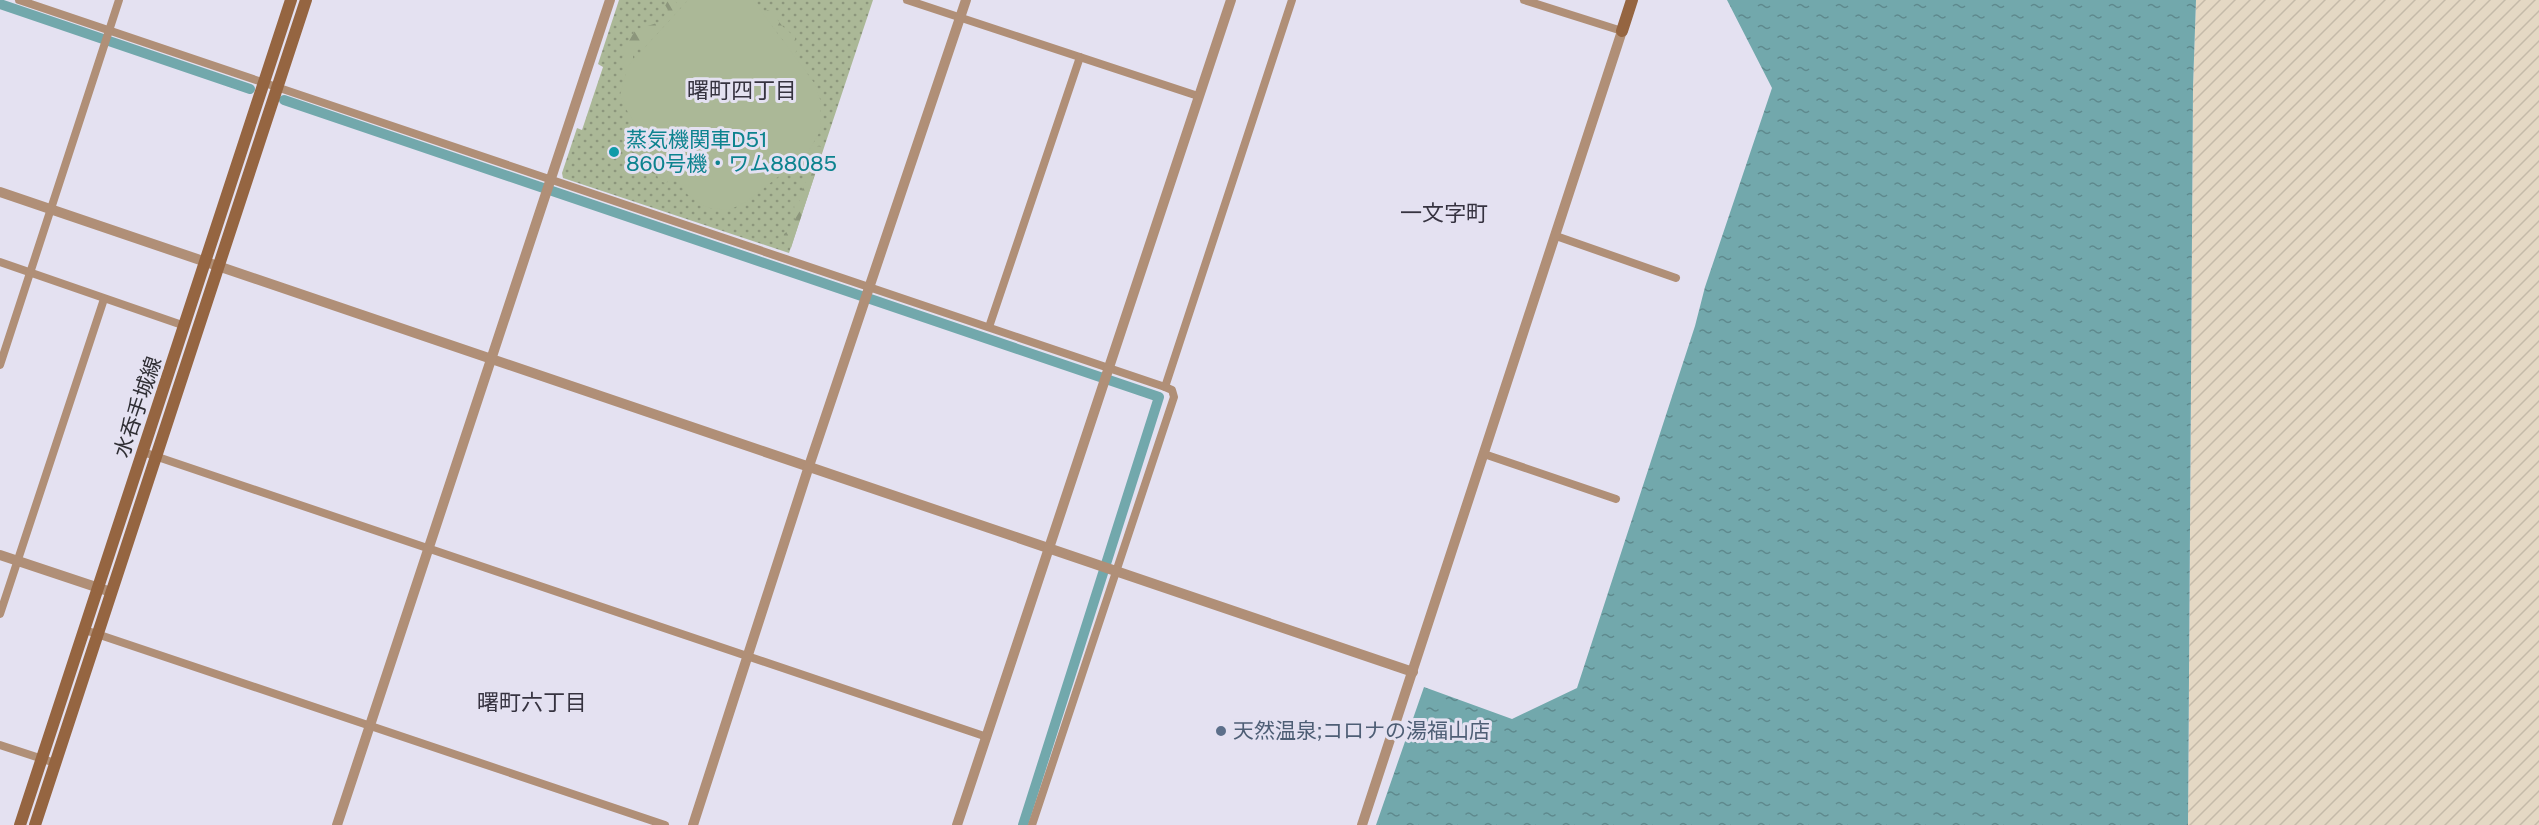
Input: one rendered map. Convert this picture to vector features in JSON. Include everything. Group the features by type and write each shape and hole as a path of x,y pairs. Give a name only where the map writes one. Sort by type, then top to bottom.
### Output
{"main road":[{"name":"水呑手城線","path":"20,825 40,758 186,326 291,0"},
{"name":"水呑手城線","path":"35,825 306,0"},
{"path":"1622,31 1632,0"}],"street":[{"path":"19,0 551,179 867,294 989,327 1105,375 1172,390 1174,397 1114,569 1032,825"},
{"path":"0,365 119,0"},
{"path":"337,825 610,0"},
{"path":"907,0 1198,96"},
{"path":"693,825 809,466 966,0"},
{"path":"957,825 1231,0"},
{"path":"1165,387 1292,0"},
{"path":"1362,825 1622,31 1524,0"},
{"path":"989,327 1080,57"},
{"path":"0,192 1413,672"},
{"path":"1556,236 1676,278"},
{"path":"0,262 186,326"},
{"path":"0,614 104,299"},
{"path":"143,452 987,737"},
{"path":"1484,454 1616,499"},
{"path":"0,555 111,592"},
{"path":"85,630 665,825"},
{"path":"0,745 55,763"}],"shaded area":[{"path":"2196,0 2539,0 2539,825 2188,825 2193,87"}],"green space":[{"path":"619,0 873,0 789,253 563,178 562,173 577,128 582,130 603,67 598,64"},
{"path":"667,0 675,0 680,9 645,47 636,47 633,50 633,61 625,66 624,53 635,30 660,22 668,10 665,5"},
{"path":"688,0 753,0 815,84 820,99 819,133 807,154 746,202 729,210 710,208 688,195 645,141 620,95 628,66"},
{"path":"767,10 776,13 780,24 795,37 797,50 794,55 764,15"},
{"path":"634,126 672,174 672,179 666,183 659,181 657,175 652,173 633,139 630,129"},
{"path":"819,146 823,149 791,248 783,241 784,234 795,225 794,203 800,201 800,194 810,173 797,167 794,163"}],"water":[{"path":"1727,0 2196,0 2193,87 2188,825 1376,825 1424,687 1512,719 1577,688 1695,326 1705,287 1772,88"}],"waterway":[{"path":"0,4 250,89"},
{"path":"284,100 1159,397 1023,825"}],"place":[{"name":"蒸気機関車D51 860号機・ワム88085","path":"614,152"},
{"name":"天然温泉;コロナの湯福山店","path":"1221,731"}],"district":[{"name":"曙町四丁目","path":"742,90"},
{"name":"一文字町","path":"1444,213"},
{"name":"曙町六丁目","path":"532,702"}]}
